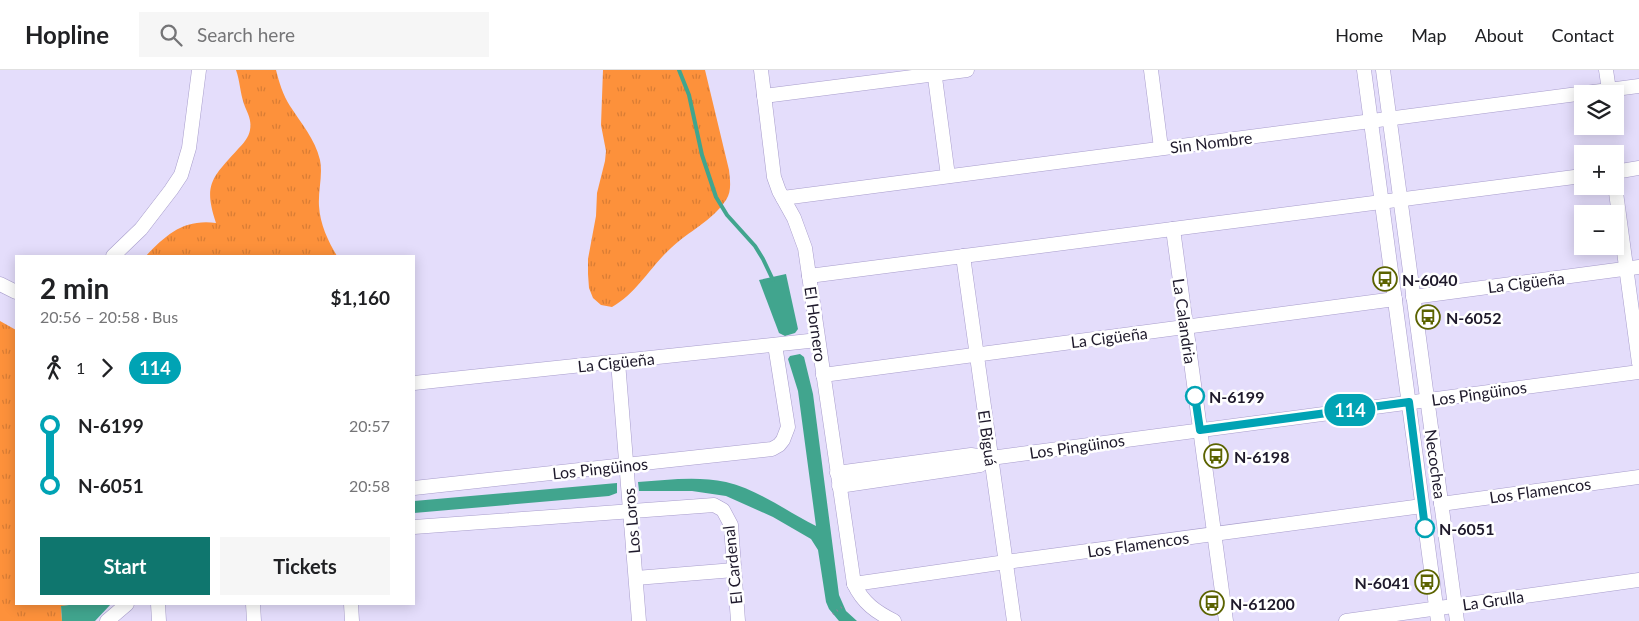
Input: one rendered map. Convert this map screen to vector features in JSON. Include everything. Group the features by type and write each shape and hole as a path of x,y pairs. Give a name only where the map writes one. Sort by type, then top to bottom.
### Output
{"street":[{"path":"114,255 141,229 181,175 189,148 199,70"},
{"name":"El Hornero","path":"761,70 774,177 801,233 809,276 854,584"},
{"path":"764,96 934,72 967,70"},
{"path":"1150,70 1161,148"},
{"name":"Necochea","path":"1364,70 1437,615"},
{"name":"Necochea","path":"1383,70 1456,621"},
{"path":"1606,70 1608,85"},
{"path":"934,72 948,176"},
{"name":"Sin Nombre","path":"1624,88 1639,86"},
{"name":"Sin Nombre","path":"783,198 1574,95"},
{"path":"1624,170 1639,168"},
{"path":"809,276 1574,177"},
{"path":"1617,195 1633,268 1639,363"},
{"name":"La Calandria","path":"1173,229 1226,621"},
{"name":"El Biguá","path":"963,256 1014,621"},
{"name":"La Cigüeña","path":"1413,297 1633,268"},
{"path":"0,284 15,292"},
{"name":"La Cigüeña","path":"823,375 1395,299"},
{"name":"La Cigüeña","path":"415,383 818,340"},
{"name":"Los Pingüinos","path":"415,488 767,451 779,445 783,440 788,420 775,345"},
{"name":"Los Loros","path":"618,362 639,621"},
{"name":"Los Pingüinos","path":"838,480 974,466 980,465 991,458 1639,372"},
{"name":"Los Flamencos","path":"1441,504 1639,477"},
{"name":"El Cardenal","path":"630,510 708,504 723,510 730,525 738,621"},
{"name":"Los Flamencos","path":"854,584 1422,506"},
{"path":"415,527 630,510"},
{"path":"636,578 734,570"},
{"name":"La Grulla","path":"1346,621 1437,615 1454,606 1639,580"},
{"path":"854,584 859,595 866,603 875,611 894,621"},
{"path":"106,621 126,605"},
{"path":"158,605 159,621"},
{"path":"253,605 254,621"},
{"path":"351,605 352,621"}],"path":[{"path":"833,614 843,606"}],"green space":[{"path":"236,70 276,70 285,97 318,152 321,171 319,200 321,219 336,255 147,255 161,241 185,226 205,222 216,223 210,199 212,182 245,140 250,130 250,119"},
{"path":"603,70 705,70 729,170 730,182 728,197 714,214 663,255 629,295 612,307 601,305 593,298 589,288 588,274 588,259 596,216 597,193 606,151 601,125"},
{"path":"0,321 15,329 15,605 69,605 61,606 62,621 0,621"}],"shaded area":[{"path":"786,274 798,329 795,333 785,336 779,333 759,280"},
{"path":"800,354 804,357 813,394 839,595 846,611 857,621 839,621 829,609 826,602 818,550 811,539 773,517 726,496 692,491 639,491 638,482 693,479 726,482 761,495 816,526 798,391 788,359 790,356"},
{"path":"617,483 617,493 609,496 415,513 415,501"},
{"path":"110,605 95,621 62,621 61,606"}],"waterway":[{"path":"679,70 689,95 702,155 716,197 727,215 755,246 773,280"}],"bus line":[{"name":"114","path":"1195,396 1200,430 1409,402 1425,528"}],"place":[{"name":"N-6040","path":"1385,279"},
{"name":"N-6052","path":"1428,317"},
{"name":"N-6199","path":"1195,396"},
{"name":"N-6198","path":"1216,456"},
{"name":"N-6051","path":"1425,528"},
{"name":"N-6041","path":"1427,582"},
{"name":"N-61200","path":"1212,603"}]}
